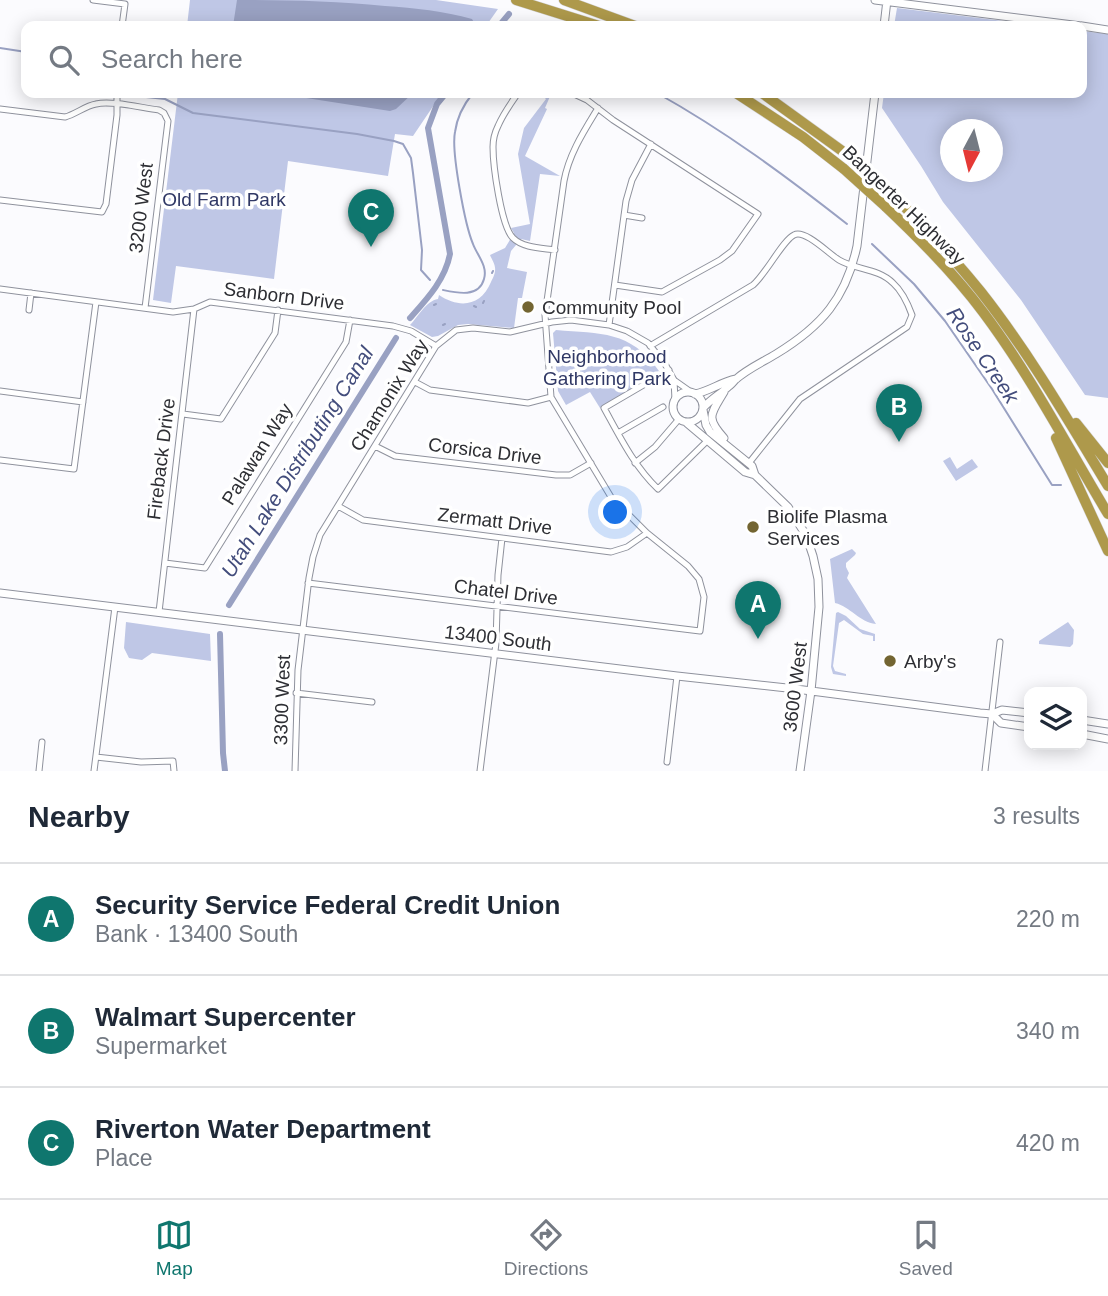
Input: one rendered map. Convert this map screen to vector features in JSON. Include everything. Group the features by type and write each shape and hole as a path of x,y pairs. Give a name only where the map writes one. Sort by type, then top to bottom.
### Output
{"highway":[{"path":"516,0 583,21"},
{"path":"564,0 621,21"},
{"name":"Bangerter Highway","path":"744,98 803,137 844,169 923,242 969,293 1026,374 1108,514"},
{"name":"Bangerter Highway","path":"769,98 845,153 887,189 926,229 981,292 1022,348 1108,486"},
{"path":"1026,374 1108,551"},
{"path":"1053,396 1108,463"}],"street":[{"path":"93,0 125,4 123,21"},
{"path":"876,0 1043,21"},
{"path":"885,21 887,1"},
{"path":"1087,27 1108,30"},
{"path":"0,200 102,212 106,204 117,98"},
{"path":"515,98 497,127 493,146 506,228 517,241 531,247 555,250"},
{"path":"583,98 758,214 732,251 662,292 615,285"},
{"path":"755,475 746,472 683,420 673,409 675,400 684,393 705,392 736,378 791,345 816,326 844,289 857,246 874,98"},
{"path":"0,109 65,117 91,105 117,104"},
{"name":"3200 West","path":"117,104 159,110 168,121 145,308"},
{"path":"598,108 566,169 545,324 551,397 611,497 647,533"},
{"path":"609,325 626,201 632,180 651,144"},
{"path":"624,215 642,218"},
{"path":"650,346 757,282 796,233 803,234 840,261 880,274 894,283 912,313 910,324 800,399 749,463"},
{"name":"Sanborn Drive","path":"0,289 173,312 194,309 209,302 278,310 393,326 411,331 436,346"},
{"path":"29,310 31,293"},
{"path":"0,460 74,469 96,302"},
{"name":"Fireback Drive","path":"159,612 194,309"},
{"path":"183,414 221,419 275,333 278,310"},
{"name":"Palawan Way","path":"165,563 205,568 346,342 350,320"},
{"name":"Chamonix Way","path":"303,630 308,583 320,535 436,346 456,330 473,328 510,332 571,320 609,325 627,331 650,346 674,380 693,393"},
{"path":"668,370 604,408 635,463 658,489 708,440"},
{"path":"683,420 690,422 698,418 711,398 736,378"},
{"name":"Chamonix Way","path":"674,380 675,400"},
{"path":"415,382 430,390 528,403 551,397"},
{"path":"725,389 712,411 711,421 721,436 749,463 755,475"},
{"path":"0,391 83,401"},
{"path":"693,393 699,397 704,420 710,432 736,451"},
{"path":"618,433 663,407"},
{"path":"635,463 683,420"},
{"name":"Corsica Drive","path":"375,446 395,456 556,475 569,475 591,463"},
{"name":"3600 West","path":"755,475 788,507 806,535 818,579 819,607 800,771"},
{"name":"Zermatt Drive","path":"338,506 363,520 611,552 626,547 647,533"},
{"name":"Chatel Drive","path":"308,583 700,631 704,597 699,579 688,566 647,533"},
{"path":"480,771 498,626 496,607 502,538"},
{"name":"13400 South","path":"0,593 992,714 1002,710 1024,712"},
{"path":"94,771 115,607"},
{"name":"3300 West","path":"295,771 296,693 303,630"},
{"path":"985,771 1000,642"},
{"path":"667,762 677,676"},
{"path":"296,693 372,702"},
{"name":"13400 South","path":"992,714 1001,723 1024,726"},
{"path":"1087,721 1108,724"},
{"path":"1087,735 1108,739"},
{"path":"39,771 43,742"},
{"path":"96,757 141,762 173,761 174,771"}],"green space":[{"path":"190,0 436,0 498,9 490,21 188,21"},
{"path":"897,8 1004,21 895,21"},
{"path":"1087,32 1108,34 1108,398 1085,395 1021,300 943,202 882,108 883,98 1087,98"},
{"name":"Old Farm Park","path":"177,98 439,98 413,136 395,134 388,176 288,161 274,279 176,266 171,303 153,300"},
{"path":"549,98 545,108 547,109 525,156 560,176 540,174 530,241 521,239 511,251 507,268 527,272 522,298 518,298 514,328 458,325 432,337 410,325 439,295 462,303 469,303 482,296 495,272 490,255 505,248 514,233 511,228 530,224 518,154 524,128"},
{"name":"Neighborhood Gathering Park","path":"556,330 601,334 626,341 648,358 659,371 600,408 590,392 566,405 558,391 553,333"},
{"path":"950,457 957,469 972,459 978,467 956,481 943,461"},
{"path":"852,549 856,553 846,563 849,573 847,578 876,624 835,603 830,559"},
{"path":"838,612 860,629 875,634 873,641 873,636 863,634 844,620 839,623 833,666 835,671 846,676 833,674 831,667"},
{"path":"126,622 210,634 211,661 152,653 142,660 129,658 124,648"},
{"path":"1068,622 1074,630 1073,644 1070,647 1039,644 1039,641"}],"shaded area":[{"path":"237,0 330,2 418,9 451,14 473,21 234,21"},
{"path":"306,98 408,98 390,111"}],"waterway":[{"name":"Utah Lake Distributing Canal","path":"503,21 509,14"},
{"name":"Rose Creek","path":"0,48 21,51"},
{"name":"Rose Creek","path":"156,98 165,99 193,113 357,134 403,144 411,158 422,250 421,270 430,280"},
{"name":"Utah Lake Distributing Canal","path":"410,318 440,281 450,254 428,128 442,98"},
{"name":"Rose Creek","path":"443,290 473,292 481,285 485,274 466,221 455,155 457,121 470,98"},
{"name":"Rose Creek","path":"665,98 755,155 847,224"},
{"name":"Rose Creek","path":"872,244 914,284 945,321 992,389 1052,485 1061,485"},
{"name":"Utah Lake Distributing Canal","path":"229,605 396,338"},
{"name":"Utah Lake Distributing Canal","path":"220,634 225,771"}],"place":[{"name":"Riverton Water Department","path":"371,247"},
{"name":"Community Pool","path":"528,307"},
{"name":"Walmart Supercenter","path":"899,442"},
{"name":"Biolife Plasma Services","path":"753,527"},
{"name":"Security Service Federal Credit Union","path":"758,639"},
{"name":"Arby's","path":"890,661"}]}
